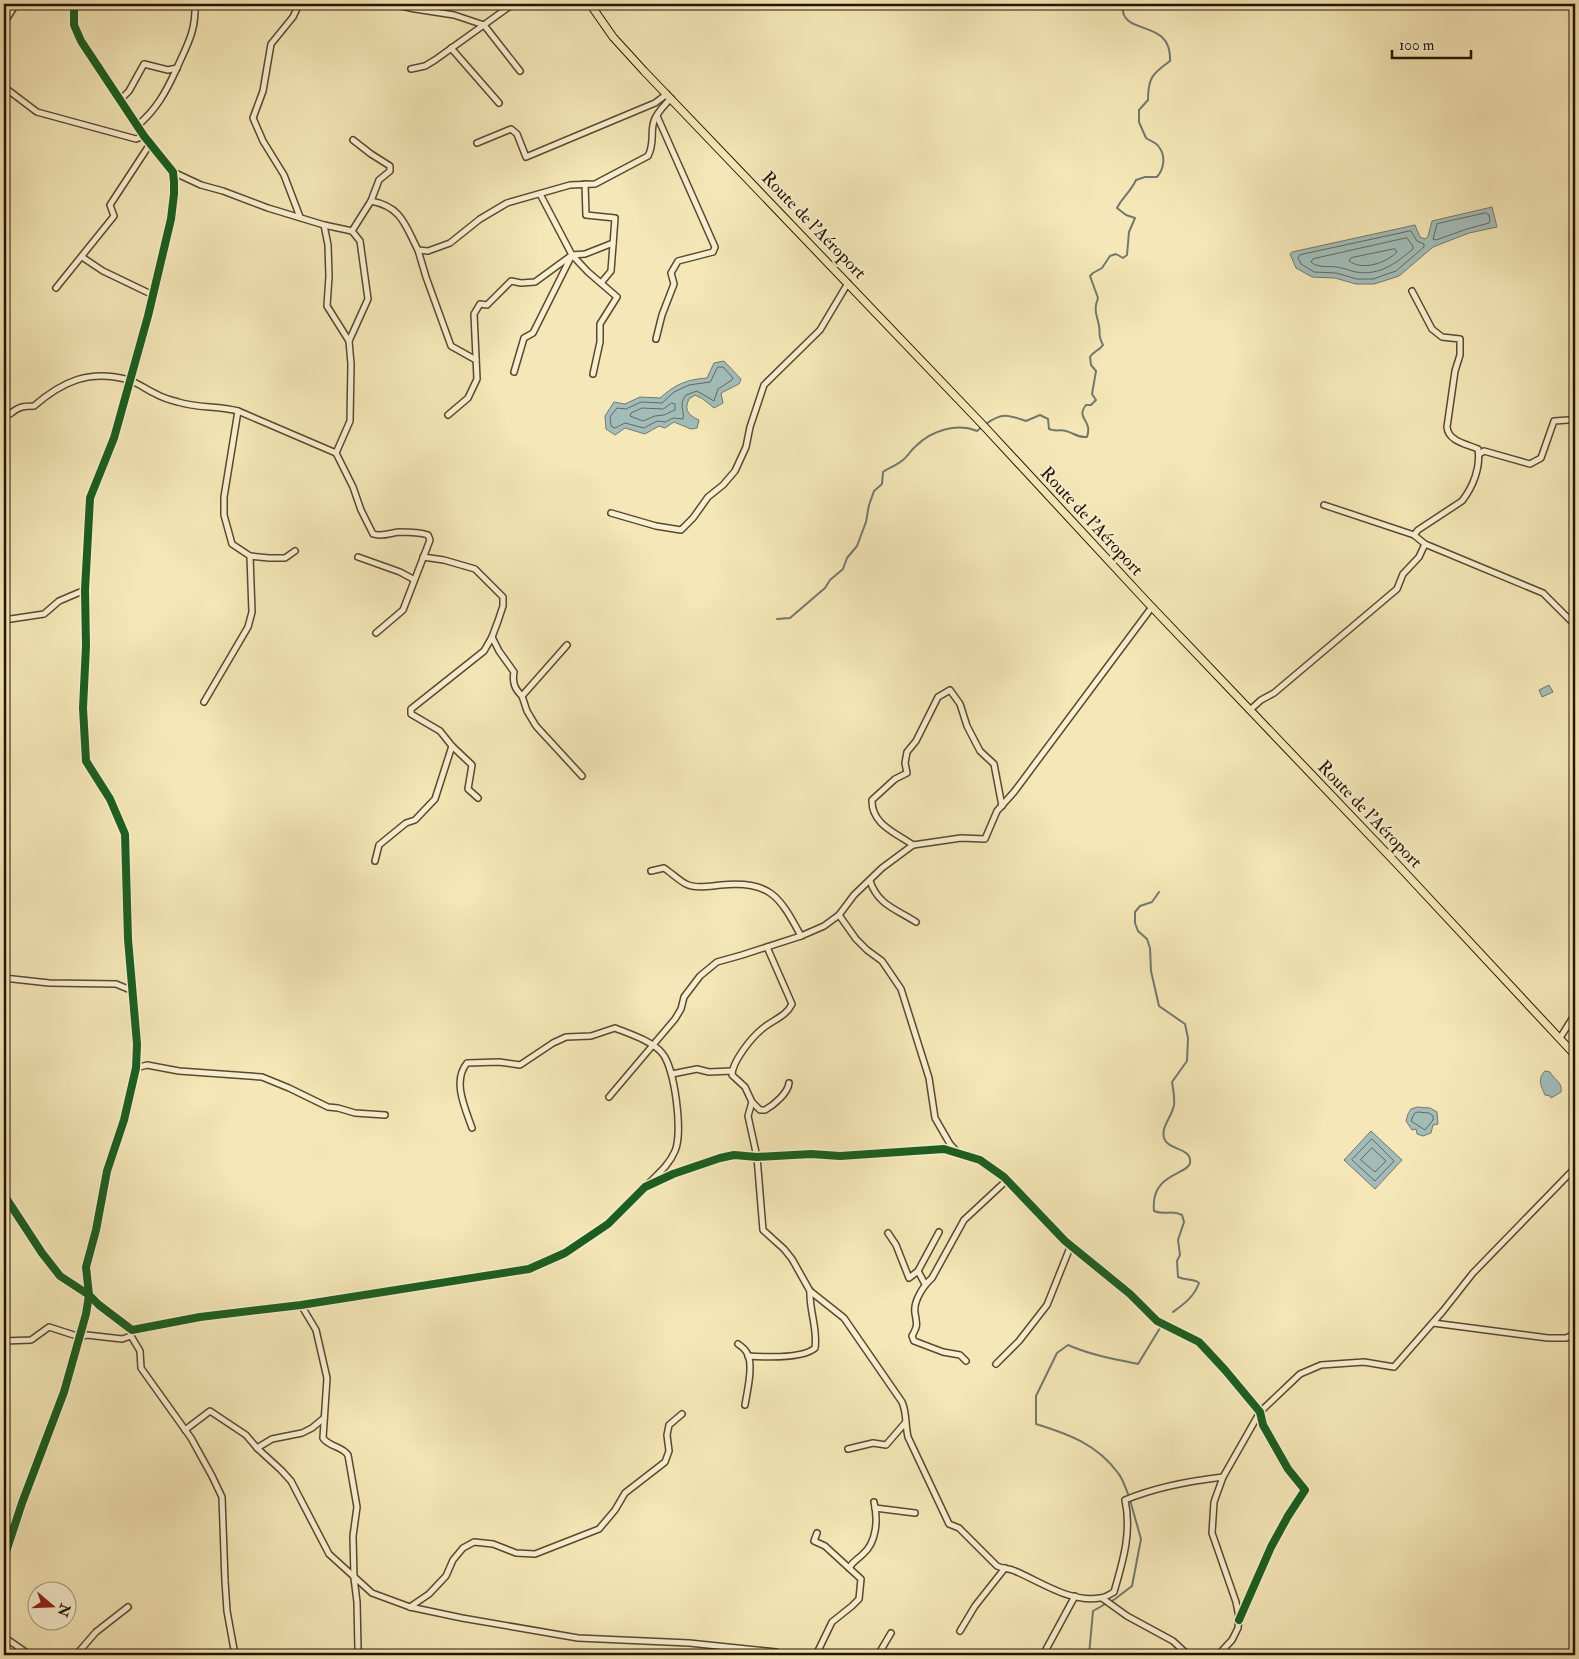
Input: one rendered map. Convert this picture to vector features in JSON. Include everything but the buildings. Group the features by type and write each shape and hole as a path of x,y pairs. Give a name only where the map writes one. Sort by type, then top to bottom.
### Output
{"main road":[{"name":"Route de l'Aéroport","path":"590,4 613,37 988,430 1152,607 1253,708 1575,1055"}],"street":[{"path":"4,23 16,4"},
{"path":"74,4 74,25 81,41 144,136 173,172 181,174 201,185 268,208 324,225 352,231 360,240 368,299 349,341"},
{"path":"138,126 148,117 170,85 194,28 196,4"},
{"path":"299,4 293,17 271,44 263,91 253,118 284,175 300,217"},
{"path":"392,4 454,15 484,25 520,71"},
{"path":"411,69 430,63 513,4"},
{"path":"451,48 499,103"},
{"path":"120,100 129,91 144,64 168,70 177,68"},
{"path":"4,87 37,112 136,139 144,136"},
{"path":"418,250 428,251 450,243 480,219 507,202 570,185 595,184 648,156 653,147 653,123 669,96"},
{"path":"477,143 511,129 517,134 526,157 669,96"},
{"path":"656,339 662,315 674,284 671,273 678,261 713,252 715,247 657,116"},
{"path":"352,231 371,201 379,180 390,172 390,166 353,140"},
{"path":"56,288 114,216 110,205 150,144"},
{"path":"4,1558 64,1392 80,1337 89,1295 86,1267 96,1230 107,1171 124,1120 136,1068 137,1044 128,939 126,834 110,799 86,761 83,708 86,646 85,590 90,498 114,438 153,295 171,219 174,194 173,172"},
{"path":"585,184 586,216 615,218 611,271 600,283"},
{"path":"540,194 572,255 617,297 600,324 600,342 593,374"},
{"path":"371,201 383,204 398,212 418,250 451,346 476,360"},
{"path":"324,225 328,245 328,306 349,341 351,364 350,421 336,453"},
{"path":"448,415 468,398 477,379 474,314 480,304 487,305 510,281 521,283 535,282 572,255 585,254 614,243"},
{"path":"514,372 524,338 533,333 572,255"},
{"path":"82,257 103,271 153,295"},
{"path":"611,514 681,530 693,518 708,497 723,485 735,470 746,447 750,427 764,384 820,330 848,283"},
{"path":"1412,291 1432,329 1442,337 1460,339 1460,354 1455,371 1447,433 1452,438 1478,449 1479,454 1476,473 1462,501 1418,530 1414,535"},
{"path":"4,410 10,414 17,408 34,406 57,388 70,381 94,375 130,381 157,395 180,403 238,411 336,453 353,487 370,531 378,536 399,532 420,532 428,535 430,540 413,579 403,610 376,633"},
{"path":"238,411 224,497 224,515 232,544 250,556 285,558 295,551"},
{"path":"1479,454 1484,451 1530,464 1541,458 1554,421 1568,420"},
{"path":"1324,504 1414,535 1425,544 1543,593 1575,625"},
{"path":"1253,708 1261,700 1274,693 1398,589 1403,574 1419,558 1425,544"},
{"path":"204,702 248,627 252,612 250,556"},
{"path":"358,557 400,572 413,579"},
{"path":"423,557 444,560 475,569 503,598 503,606 492,637 484,651 411,709 411,714 440,731 452,746 472,765 468,789 478,798"},
{"path":"4,620 44,614 59,601 85,590"},
{"path":"609,1097 675,1019 681,1009 684,997 706,971 717,962 801,936 824,926 839,915 854,895 882,868 913,845 961,838 985,839 997,811 1014,792 1152,607"},
{"path":"492,637 499,651 514,672 513,680 516,690 522,696 526,711 536,726 582,776"},
{"path":"522,696 567,645"},
{"path":"913,845 884,825 876,817 872,808 872,800 895,779 907,773 905,763 907,752 916,741 938,697 950,690 960,704 967,726 980,751 994,764 1002,806"},
{"path":"375,861 379,845 406,823 415,820 435,799 452,746"},
{"path":"651,871 664,868 686,884 705,887 738,884 756,886 770,892 787,910 801,936"},
{"path":"870,881 873,891 880,901 916,922"},
{"path":"839,915 856,939 882,961 901,989 929,1078 934,1118 950,1144 960,1154"},
{"path":"767,947 792,1004 788,1012 762,1028 753,1038 732,1069 732,1075 746,1086 752,1102 760,1110 765,1110 782,1096 789,1083"},
{"path":"4,978 49,983 116,984 132,991"},
{"path":"1560,1038 1575,1014"},
{"path":"4,1341 31,1340 49,1327 80,1337 87,1335 122,1339 132,1333 200,1317 302,1305 529,1269 565,1253 608,1224 667,1166 676,1149 675,1088 672,1074 667,1060 661,1051 615,1028 591,1036 566,1037 553,1043 520,1065 499,1062 467,1063 462,1070 460,1087 465,1110 472,1128"},
{"path":"136,1068 147,1065 178,1071 262,1077 328,1107 355,1113 385,1115"},
{"path":"672,1074 697,1069 709,1072 732,1071"},
{"path":"752,1102 748,1116 757,1157 763,1230 784,1249 810,1291 844,1318 902,1402 906,1411 905,1423 908,1437 949,1524 960,1528 997,1566 1012,1569 1053,1590 1087,1599 1102,1598 1114,1592 1125,1552 1128,1515 1125,1500 1138,1494 1180,1482 1223,1477"},
{"path":"645,1187 673,1174 734,1155 757,1157 811,1154 840,1156 944,1150 980,1160 1007,1180 1071,1246 1130,1294 1157,1321 1199,1342 1260,1412 1263,1425 1288,1469 1305,1490 1271,1547 1238,1620"},
{"path":"1218,1655 1232,1640 1238,1628 1238,1620 1236,1602 1212,1533 1214,1502 1223,1477 1260,1412 1300,1374 1321,1365 1364,1362 1394,1367 1474,1273 1575,1168"},
{"path":"966,1361 960,1355 943,1352 914,1341 912,1336 917,1328 918,1319 914,1312 920,1292 932,1278 964,1220 1007,1180"},
{"path":"4,1195 42,1253 60,1276 89,1295 132,1333 140,1351 141,1368 185,1430 212,1476 222,1497 225,1591 235,1655"},
{"path":"888,1233 896,1245 908,1278 918,1271 939,1232"},
{"path":"996,1364 1019,1341 1047,1305 1071,1246"},
{"path":"918,1271 925,1284"},
{"path":"748,1356 787,1356 811,1352 815,1348 816,1336 810,1291"},
{"path":"302,1305 316,1330 327,1378 323,1438 326,1442 346,1451 348,1455 356,1507 353,1536 354,1578 357,1602 358,1649 361,1655"},
{"path":"1433,1323 1548,1338 1566,1338 1575,1334"},
{"path":"738,1344 748,1356 749,1376 745,1405"},
{"path":"185,1430 210,1411 246,1435 291,1481 329,1554 372,1593 410,1607 578,1638 689,1643 776,1652 784,1655"},
{"path":"410,1607 429,1594 446,1576 453,1560 463,1548 474,1542 493,1544 516,1553 535,1554 599,1529 615,1510 625,1493 665,1462 669,1451 667,1435 669,1425 682,1414"},
{"path":"257,1448 272,1439 302,1433 312,1428 324,1418"},
{"path":"848,1450 873,1443 886,1445 905,1423"},
{"path":"849,1568 854,1560 863,1555 874,1537 874,1505 915,1513"},
{"path":"816,1655 832,1622 858,1599 860,1579 824,1546 814,1541 817,1534"},
{"path":"960,1631 975,1606 1005,1568"},
{"path":"1043,1655 1074,1596"},
{"path":"1102,1598 1127,1616 1173,1641 1188,1655"},
{"path":"76,1655 96,1632 128,1607"},
{"path":"878,1655 891,1633"},
{"path":"4,1637 30,1655"}],"water":[{"path":"1492,207 1497,227 1469,233 1433,247 1399,276 1374,284 1356,284 1335,278 1312,277 1296,268 1290,254 1415,225 1420,237 1425,239 1428,236 1432,221"},
{"path":"724,361 741,379 739,384 721,393 723,403 714,408 695,395 689,399 687,409 692,416 699,420 697,428 691,429 674,422 665,428 659,426 645,434 625,428 615,435 606,429 605,416 614,402 625,404 640,397 660,398 681,384 707,378 714,363"},
{"path":"1549,685 1553,692 1542,697 1539,690"},
{"path":"1545,1071 1550,1072 1561,1086 1561,1092 1551,1098 1545,1095 1541,1086 1540,1080"},
{"path":"1417,1107 1430,1108 1437,1112 1438,1124 1433,1125 1431,1133 1423,1136 1417,1134 1416,1129 1412,1130 1406,1121 1411,1109"},
{"path":"1371,1131 1402,1160 1375,1189 1344,1160"}],"waterway":[{"path":"986,424 1001,416 1010,416 1026,421 1040,415 1048,419 1049,429 1064,430 1087,437 1088,426 1082,413 1086,405 1091,405 1096,400 1092,394 1096,371 1091,365 1090,357 1103,345 1096,312 1098,298 1090,276 1102,268 1110,256 1116,254 1123,258 1127,255 1129,232 1135,218 1126,215 1117,208 1136,180 1145,177 1157,177 1163,162 1163,154 1158,146 1146,138 1139,122 1139,110 1148,100 1152,77 1170,61 1168,47 1163,38 1155,32 1129,21 1124,14 1123,4"},
{"path":"777,619 790,618 825,588 830,580 843,569 847,558 857,546 866,522 874,491 882,484 883,472 901,462 922,440 937,432 953,428 977,431 982,427"},
{"path":"1159,892 1152,902 1140,906 1135,912 1135,923 1138,931 1147,939 1150,948 1151,971 1159,1006 1185,1024 1188,1038 1187,1061 1172,1082 1174,1105 1163,1134 1166,1142 1187,1154 1190,1158 1190,1163 1188,1167 1163,1182 1154,1199 1154,1211 1182,1215 1184,1222 1178,1240 1180,1255 1177,1261 1178,1277 1199,1283 1185,1303 1173,1312"},
{"path":"1128,1494 1120,1475 1110,1463 1091,1447 1070,1436 1036,1424 1036,1396 1057,1353 1068,1345 1094,1354 1138,1364 1160,1328"},
{"path":"1110,1602 1132,1586 1141,1539 1130,1500"},
{"path":"1089,1655 1093,1611 1107,1603"}],"cycle path":[{"path":"4,1558 22,1503 64,1392 86,1314 89,1295 86,1267 96,1230 107,1171 124,1120 136,1068 137,1044 128,939 125,834 110,799 86,761 83,708 86,646 85,590 90,498 114,438 148,316 171,219 174,182 173,172 144,136 81,41 74,25 74,4"},
{"path":"4,1195 42,1253 60,1276 89,1295 132,1330 200,1317 301,1305 529,1269 565,1253 608,1224 645,1187 673,1174 734,1155 757,1157 811,1154 840,1156 944,1149 980,1160 1004,1177 1065,1241 1130,1294 1157,1321 1199,1342 1260,1412 1263,1425 1288,1469 1305,1490 1271,1547 1239,1620"}]}
